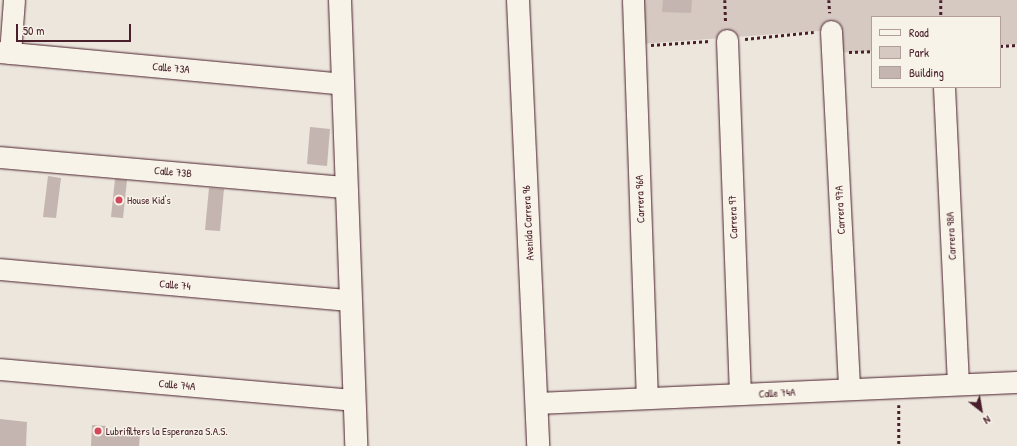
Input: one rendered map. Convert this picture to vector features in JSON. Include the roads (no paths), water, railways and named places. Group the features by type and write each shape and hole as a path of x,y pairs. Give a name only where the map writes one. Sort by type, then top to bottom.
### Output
{"main road":[{"path":"340,0 345,187 356,446"},
{"name":"Avenida Carrera 96","path":"518,0 538,446"}],"street":[{"path":"5,52 14,0"},
{"name":"Carrera 96A","path":"633,0 647,398"},
{"name":"Carrera 97A","path":"831,31 849,389"},
{"name":"Carrera 97","path":"727,40 740,394"},
{"name":"Calle 73A","path":"5,52 342,84"},
{"name":"Carrera 98A","path":"944,88 958,384"},
{"name":"Calle 73B","path":"0,157 345,187"},
{"name":"Calle 74","path":"0,269 350,300"},
{"name":"Calle 74A","path":"0,369 354,400"},
{"name":"Calle 74A","path":"536,403 1017,382"}],"place":[{"name":"House Kid's","path":"119,200"},
{"name":"Lubrifilters la Esperanza S.A.S.","path":"98,431"}]}
